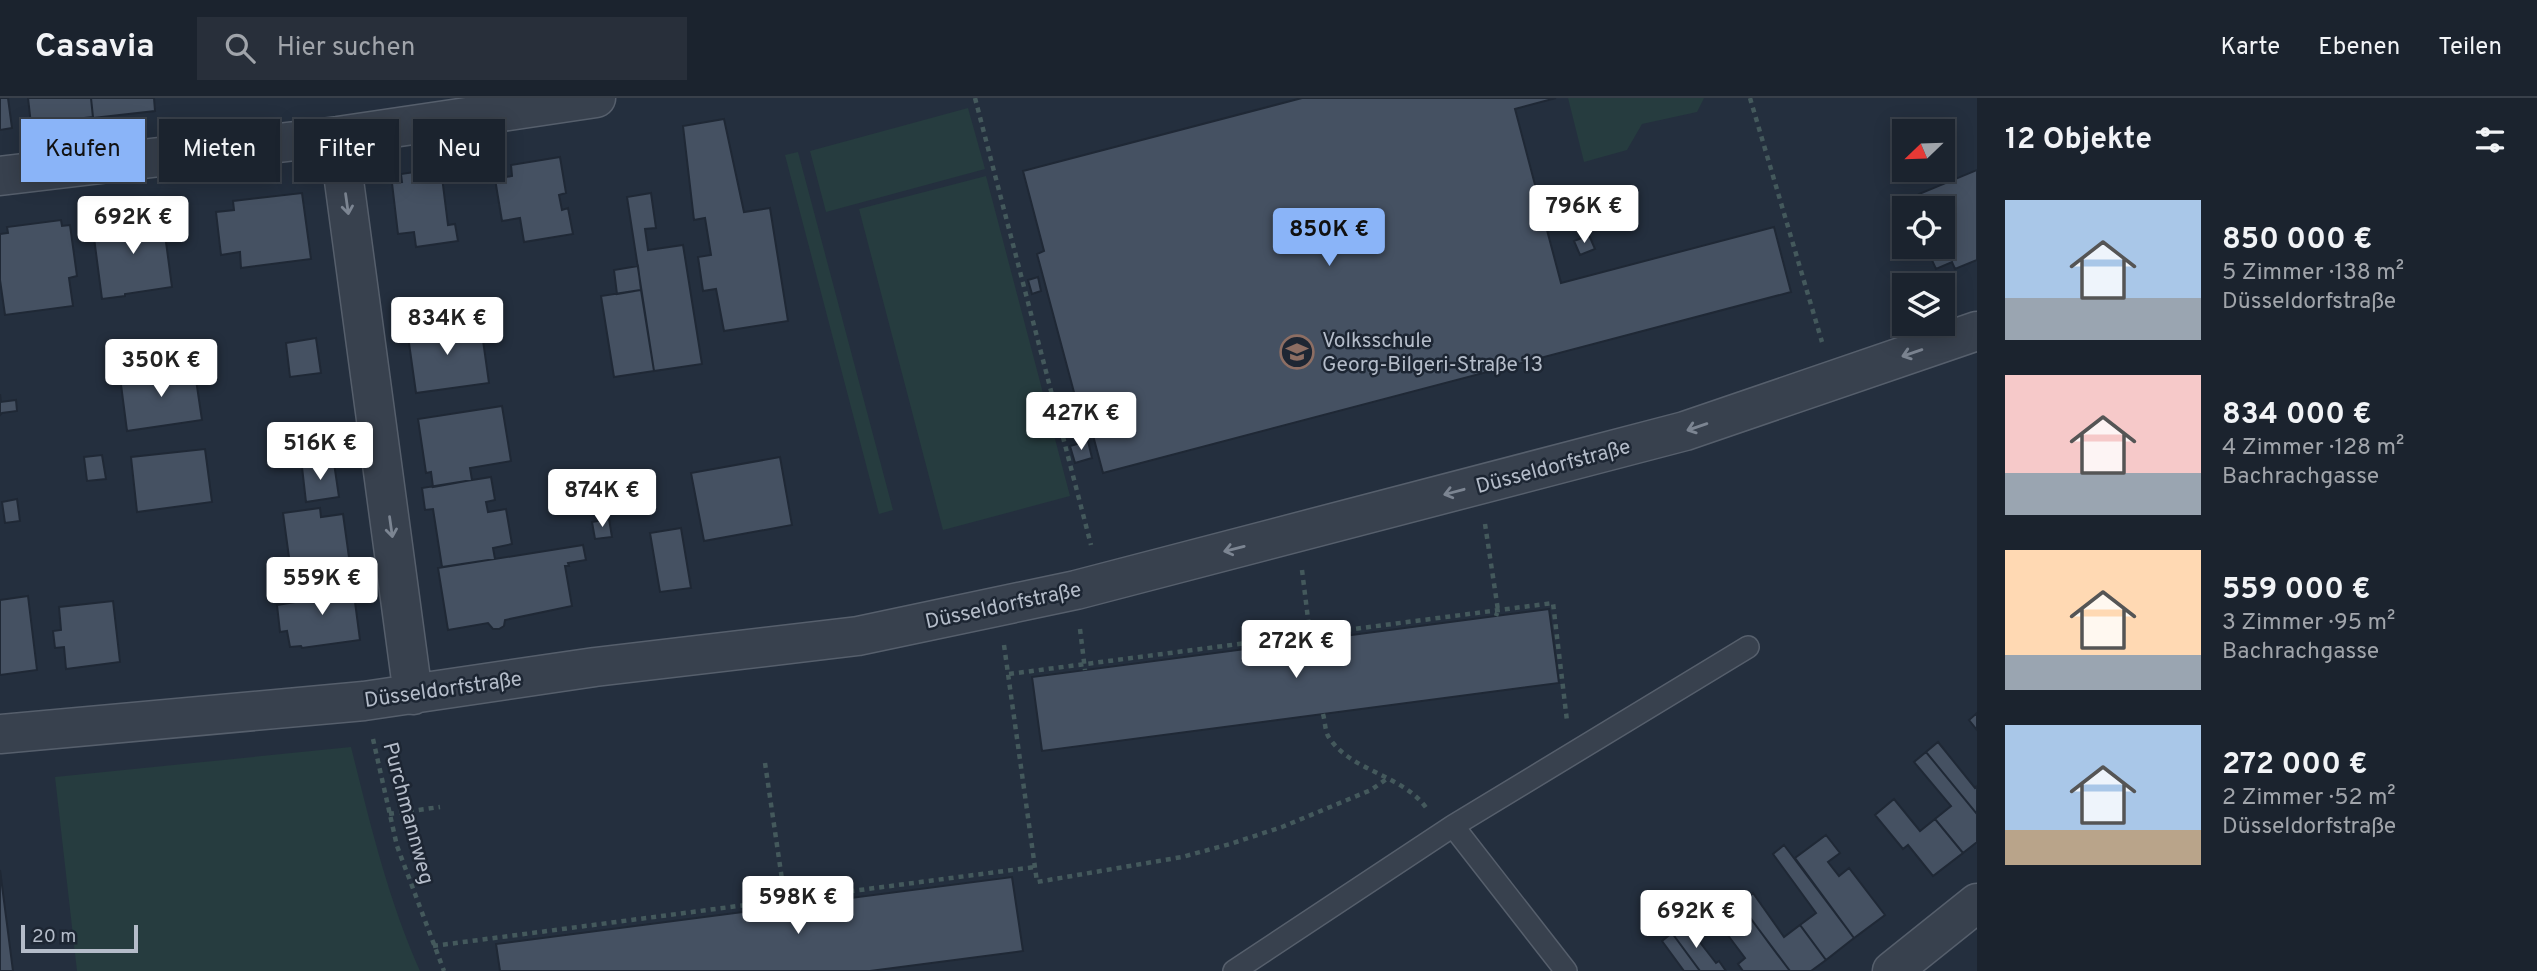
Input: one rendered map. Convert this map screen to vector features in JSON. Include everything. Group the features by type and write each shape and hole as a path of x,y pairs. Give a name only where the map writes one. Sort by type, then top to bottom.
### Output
{"street":[{"path":"399,127 596,98"},
{"path":"0,176 294,141"},
{"path":"344,182 413,695"},
{"name":"Düsseldorfstraße","path":"0,734 364,701 595,667 858,636 1076,590 1685,431 1977,331"},
{"path":"1892,971 1977,903"}],"lane":[{"path":"1234,971 1448,829 1748,647"},
{"path":"1448,829 1566,971"}],"path":[{"path":"975,98 1091,545"},
{"path":"1751,98 1821,339"},
{"path":"1484,522 1497,613"},
{"path":"1301,568 1310,635"},
{"path":"1009,674 1289,641 1310,635 1392,627 1553,603 1572,755"},
{"path":"1079,619 1085,667"},
{"path":"1003,638 1037,882 1182,857 1282,827 1371,790 1388,778"},
{"name":"Purchmannweg","path":"364,701 397,846 444,971"},
{"path":"1323,714 1327,734 1341,750 1352,759 1388,778 1424,804 1448,829"},
{"path":"765,763 785,900"},
{"path":"389,814 440,807"},
{"path":"433,946 547,935 754,907 785,900 856,894 959,880 1035,867"}],"green space":[{"path":"1568,98 1704,98 1697,112 1642,124 1627,150 1584,162"},
{"path":"968,108 985,169 826,212 810,151"},
{"path":"798,152 893,510 879,514 785,155"},
{"path":"986,176 1070,496 943,530 859,209"},
{"path":"351,747 389,889 420,971 77,971 55,777"}],"building":[{"path":"0,98 8,98 12,128 0,130"},
{"path":"28,98 91,98 93,117 30,119"},
{"path":"91,98 154,98 155,111 93,118"},
{"path":"1302,98 1556,98 1515,109 1561,283 1774,227 1791,292 1103,473 1082,394 1075,396 1037,254 1044,251 1023,171"},
{"path":"724,119 744,212 770,208 788,321 724,331 716,289 703,291 698,257 711,255 705,218 694,220 683,126"},
{"path":"560,157 566,193 559,195 562,210 568,208 573,234 524,242 520,218 502,221 496,182 505,182 505,177 512,176 511,165"},
{"path":"1977,170 1977,260 1955,269 1952,262 1936,269 1931,259 1955,259 1955,196 1919,194 1948,182 1955,182 1955,179"},
{"path":"413,172 413,182 443,182 448,225 455,224 458,241 416,247 414,232 398,234 392,183 402,182 401,174"},
{"path":"302,193 311,259 241,268 240,252 221,255 216,212 234,210 233,201"},
{"path":"651,193 656,228 645,229 648,250 683,245 702,364 654,371 627,197"},
{"path":"162,212 172,287 102,299 93,230 112,228 110,218"},
{"path":"61,220 62,226 70,225 77,276 69,278 73,306 5,315 0,280 0,234 8,233 7,227"},
{"path":"1589,235 1595,249 1580,255 1574,241"},
{"path":"638,266 641,290 617,294 614,270"},
{"path":"1038,277 1041,291 1032,294 1028,280"},
{"path":"641,290 654,371 614,377 601,296"},
{"path":"477,302 479,313 465,316 462,305"},
{"path":"447,319 449,330 481,326 489,383 416,393 408,336 413,336 411,324"},
{"path":"316,338 321,373 290,377 286,343"},
{"path":"194,366 202,420 127,431 120,377"},
{"path":"0,394 1,402 16,400 17,411 0,415"},
{"path":"502,406 511,461 470,468 472,480 433,487 431,472 426,473 418,419"},
{"path":"1088,441 1092,458 1075,463 1070,446"},
{"path":"205,449 212,502 137,512 131,457"},
{"path":"102,455 106,479 87,481 84,457"},
{"path":"780,457 792,525 704,541 691,473"},
{"path":"334,463 339,497 306,502 302,467"},
{"path":"491,477 495,500 486,502 488,512 506,509 512,544 493,548 495,559 442,567 433,509 425,510 422,488"},
{"path":"17,499 20,521 5,523 2,502"},
{"path":"320,508 321,517 343,514 352,579 293,587 283,513"},
{"path":"609,519 612,537 595,539 592,522"},
{"path":"681,528 691,588 660,592 650,533"},
{"path":"583,545 586,560 565,566 572,606 505,620 504,626 499,629 493,629 488,623 448,630 438,568"},
{"path":"352,579 360,640 302,648 290,647 287,631 280,632 277,605 314,599 311,585"},
{"path":"28,596 37,670 0,675 0,600"},
{"path":"113,601 120,662 66,669 64,647 55,648 53,631 61,630 59,607"},
{"path":"1549,609 1559,683 1042,751 1032,677"},
{"path":"1977,713 1977,730 1969,720"},
{"path":"1938,742 1975,788 1977,786 1977,814 1926,752"},
{"path":"1926,752 1977,814 1977,842 1963,853 1935,819 1951,806 1914,762"},
{"path":"1894,799 1920,831 1935,819 1963,853 1933,876 1908,845 1903,849 1875,815"},
{"path":"1826,835 1840,853 1828,862 1839,876 1849,868 1885,915 1854,938 1795,858"},
{"path":"1784,845 1854,938 1826,960 1800,925 1816,913 1773,854"},
{"path":"0,870 13,971 0,971"},
{"path":"1012,877 1023,951 870,971 500,971 496,944"},
{"path":"1753,893 1784,937 1800,925 1826,960 1811,971 1790,971 1739,903"},
{"path":"1738,901 1790,971 1743,971 1738,964 1745,958 1715,918"},
{"path":"1685,923 1716,963 1719,961 1726,971 1700,971 1672,933"},
{"path":"1672,933 1700,971 1684,971 1662,941"}],"place":[{"name":"Volksschule Georg-Bilgeri-Straße 13","path":"1297,352"}]}
